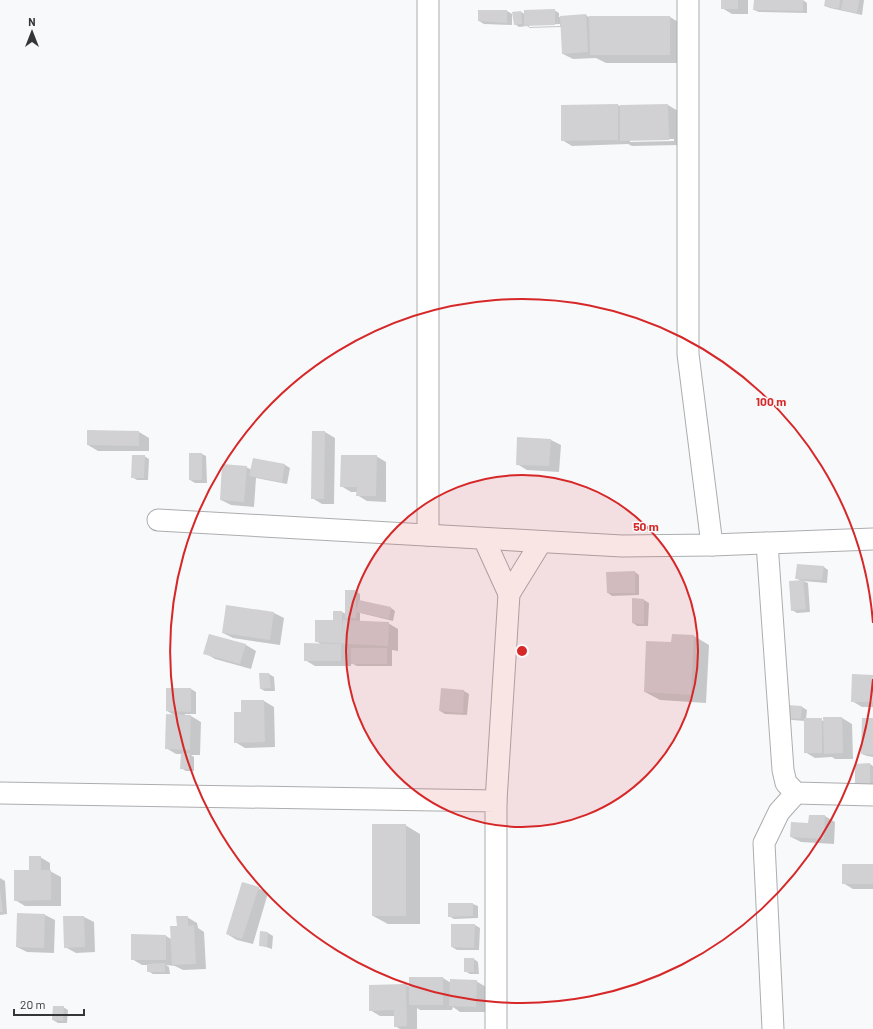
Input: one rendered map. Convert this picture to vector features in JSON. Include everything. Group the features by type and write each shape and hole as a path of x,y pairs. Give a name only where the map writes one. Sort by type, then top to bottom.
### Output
{"street":[{"path":"428,0 428,535"},
{"path":"688,0 688,354 712,545"},
{"path":"158,520 622,546 712,545 873,539"},
{"path":"484,539 509,594"},
{"path":"496,1029 496,801 509,594 541,542"},
{"path":"767,543 783,770 786,783 796,793 873,795"},
{"path":"0,793 496,801"},
{"path":"773,1029 764,844 780,812 796,793"}],"building":[{"path":"721,0 738,0 738,9 721,9"},
{"path":"754,0 803,0 803,11 753,10"},
{"path":"825,0 840,0 839,9 824,6"},
{"path":"843,0 859,0 857,13 841,10"},
{"path":"555,9 555,25 524,26 524,10"},
{"path":"478,10 507,10 507,23 478,21"},
{"path":"521,11 522,24 514,25 512,12"},
{"path":"586,14 588,52 562,54 560,16"},
{"path":"589,16 670,16 670,55 590,55"},
{"path":"618,104 618,140 561,141 561,105"},
{"path":"668,104 669,140 620,141 620,105"},
{"path":"87,430 139,431 139,446 87,445"},
{"path":"312,431 325,431 324,499 311,499"},
{"path":"517,437 551,439 549,466 516,465"},
{"path":"189,453 202,453 202,480 189,480"},
{"path":"132,455 145,455 144,478 131,478"},
{"path":"341,455 377,455 376,496 356,496 357,487 340,487"},
{"path":"253,458 285,464 282,482 249,476"},
{"path":"222,464 247,466 244,502 220,500"},
{"path":"797,564 824,566 822,580 795,579"},
{"path":"635,571 635,593 607,593 606,572"},
{"path":"803,580 806,609 791,611 789,581"},
{"path":"345,590 356,590 356,618 345,618"},
{"path":"632,598 644,599 644,624 632,623"},
{"path":"359,600 391,607 389,619 356,612"},
{"path":"226,605 274,612 270,640 222,633"},
{"path":"333,611 342,611 342,636 343,620 389,622 388,646 315,642 315,620 333,620"},
{"path":"209,634 246,644 240,664 203,654"},
{"path":"672,634 694,635 691,695 644,692 646,641 671,642"},
{"path":"304,643 341,644 341,661 304,661"},
{"path":"351,648 387,648 387,664 351,664"},
{"path":"259,673 269,673 271,688 260,689"},
{"path":"852,674 873,675 873,702 851,702"},
{"path":"166,688 191,688 191,712 166,711"},
{"path":"441,688 464,690 463,713 439,711"},
{"path":"241,700 264,700 265,742 234,743 234,712 241,712"},
{"path":"787,705 802,706 801,719 786,718"},
{"path":"166,714 191,715 190,750 165,749"},
{"path":"823,717 842,717 843,753 824,754"},
{"path":"804,718 822,718 822,753 804,753"},
{"path":"862,718 873,718 873,755 861,754"},
{"path":"181,753 190,753 189,769 180,769"},
{"path":"870,763 870,785 855,785 855,764"},
{"path":"809,815 825,815 824,839 790,837 791,822 808,823"},
{"path":"372,824 406,824 406,916 372,916"},
{"path":"29,856 41,856 41,870 51,870 51,900 14,901 14,870 29,870"},
{"path":"842,864 873,864 873,884 842,884"},
{"path":"242,882 259,887 242,939 226,934"},
{"path":"0,888 3,912 0,912"},
{"path":"448,903 473,903 473,916 448,917"},
{"path":"17,913 45,914 44,948 16,947"},
{"path":"63,916 84,916 85,947 64,948"},
{"path":"176,916 188,916 188,926 194,925 196,964 172,965 170,926 177,926"},
{"path":"451,924 475,924 474,948 451,947"},
{"path":"260,931 268,932 267,947 259,946"},
{"path":"131,934 166,935 166,960 131,960"},
{"path":"464,958 474,958 474,972 464,972"},
{"path":"165,963 165,972 147,972 147,964"},
{"path":"409,977 443,977 443,1005 409,1005"},
{"path":"450,979 477,980 476,1007 449,1006"},
{"path":"406,984 407,1026 394,1027 394,1010 369,1011 369,985"},
{"path":"53,1006 64,1006 63,1021 52,1020"}]}
